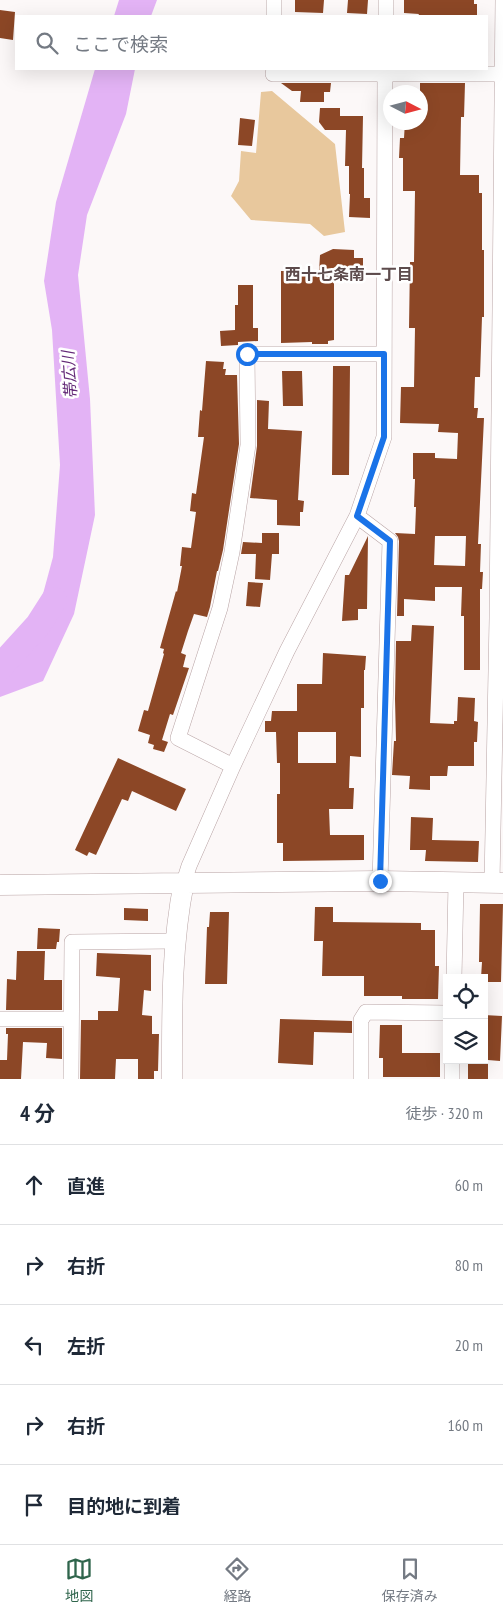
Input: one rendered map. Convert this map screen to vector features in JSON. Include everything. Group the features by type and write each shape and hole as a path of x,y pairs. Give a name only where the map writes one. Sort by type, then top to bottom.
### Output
{"street":[{"path":"274,0 274,15"},
{"path":"386,0 386,15"},
{"path":"0,885 380,881 498,883 497,618 500,469 503,0"},
{"path":"274,70 274,74 385,71 503,74"},
{"path":"172,1079 172,1006 175,941 184,882 233,766 287,651 357,516 384,437 385,71"},
{"path":"233,766 178,738 220,608 232,552 248,445 247,354 384,354"},
{"path":"357,516 390,541 380,881"},
{"path":"454,974 456,883"},
{"path":"71,1079 72,942 175,941"},
{"path":"361,1079 361,1020 366,1012 443,1013"},
{"path":"0,1019 71,1019"},
{"path":"452,1064 452,1079"}],"shaded area":[{"path":"272,91 335,144 345,232 324,236 310,224 251,220 231,196 239,181 241,151 256,153 261,92"}],"water":[{"path":"119,0 157,0 151,15 114,15"},
{"path":"95,70 135,70 126,114 87,215 78,275 90,399 95,515 74,614 43,681 0,697 0,665 28,649 53,557 60,465 52,330 44,281 56,202"}],"building":[{"path":"295,0 324,0 323,13 295,12"},
{"path":"348,0 368,0 367,14 347,13"},
{"path":"404,0 474,0 474,4 477,4 477,15 418,15 404,13"},
{"path":"0,10 15,12 13,40 0,38"},
{"path":"281,83 331,83 330,92 324,92 324,102 300,102 301,91 292,91"},
{"path":"420,83 465,83 464,117 461,117 460,175 479,175 479,193 482,193 482,250 484,250 484,317 482,317 480,377 475,377 474,408 478,408 477,418 484,418 478,544 481,544 480,572 483,572 482,589 480,589 480,670 464,670 464,616 461,616 462,587 435,587 435,601 404,599 404,616 397,616 399,541 395,533 415,534 416,507 414,507 415,479 413,479 413,453 435,453 435,458 457,459 458,433 438,432 439,424 400,423 401,387 414,387 415,328 409,328 410,262 414,262 415,191 403,191 403,158 399,158 400,138 404,138 404,130 428,130 428,85 420,85","holes":["435,536 466,536 465,566 434,565"]},
{"path":"320,108 340,108 340,116 363,116 362,168 364,168 364,198 370,198 370,218 349,217 349,166 345,166 346,130 325,130 319,122"},
{"path":"240,118 255,120 252,146 238,145"},
{"path":"333,249 354,250 354,258 363,258 363,272 334,270 334,340 328,341 328,344 312,344 312,342 281,343 281,271 319,272 320,255"},
{"path":"238,285 253,285 253,328 258,328 258,341 238,342 238,345 221,346 220,331 235,330 235,305 238,305"},
{"path":"206,361 224,362 223,369 226,369 225,375 237,375 239,444 223,550 210,607 207,617 194,614 181,653 186,655 183,667 189,668 173,715 170,714 162,740 168,742 164,752 153,749 154,745 148,743 150,735 138,731 144,710 148,711 164,654 164,649 160,648 177,592 182,566 180,566 182,547 191,548 196,512 190,511 192,493 196,494 204,437 198,437"},
{"path":"333,366 350,366 349,475 332,475"},
{"path":"282,371 302,371 303,406 283,406"},
{"path":"257,400 269,401 268,429 302,431 298,500 304,501 303,512 300,512 300,526 277,525 277,500 250,498 257,446"},
{"path":"262,533 279,533 279,554 272,554 270,580 255,579 256,554 241,554 243,542 262,543"},
{"path":"368,536 367,609 358,609 358,620 342,621 345,575 349,575"},
{"path":"248,582 263,583 260,607 246,606"},
{"path":"412,625 434,626 430,723 454,724 454,721 457,721 458,697 475,698 474,721 478,722 477,742 474,742 474,766 448,766 447,776 430,776 430,790 409,789 410,776 392,775 394,741 396,741 396,641 411,641"},
{"path":"323,653 366,656 364,708 361,708 361,757 350,756 349,788 354,788 353,809 329,809 330,835 364,835 364,860 283,861 283,843 277,843 277,794 280,794 280,763 277,763 276,732 265,732 265,721 271,721 272,711 297,711 297,684 322,684","holes":["298,732 336,732 336,763 298,763"]},
{"path":"118,758 186,789 176,811 132,791 128,801 122,799 96,855 89,852 87,856 75,850"},
{"path":"411,817 433,818 432,840 479,841 478,862 425,861 426,850 410,850"},
{"path":"480,904 503,904 501,982 488,982 488,974 481,974 482,962 479,962"},
{"path":"315,907 333,907 333,922 421,923 421,930 435,930 435,966 439,966 438,999 402,999 402,996 364,996 364,976 322,976 323,941 314,941"},
{"path":"124,908 148,909 148,921 124,920"},
{"path":"210,912 229,912 227,984 205,984 207,927 209,927"},
{"path":"38,928 60,929 59,942 57,942 56,949 37,949"},
{"path":"17,951 45,951 44,980 62,980 62,1010 6,1010 7,979 16,980"},
{"path":"97,953 151,955 151,991 144,990 142,1015 152,1016 152,1034 159,1034 158,1071 154,1071 154,1079 138,1079 138,1059 116,1059 115,1079 80,1079 81,1020 98,1020 98,1011 118,1011 120,978 96,976"},
{"path":"488,1015 502,1016 500,1061 488,1060"},
{"path":"280,1019 352,1021 352,1033 314,1032 313,1065 278,1063"},
{"path":"380,1025 402,1025 402,1053 440,1053 440,1077 383,1077 383,1058 379,1058"},
{"path":"6,1028 62,1028 62,1059 46,1058 47,1043 23,1042 21,1079 0,1079 0,1060 7,1060 8,1034 6,1034"},
{"path":"468,1064 488,1064 488,1079 468,1079"}],"waterway":[{"name":"帯広川","path":"0,667 38,625 54,600"}],"district":[{"name":"西十七条南一丁目","path":"349,274"}],"route":[{"path":"247,354 384,354 384,437 357,516 390,541 380,881"}]}
